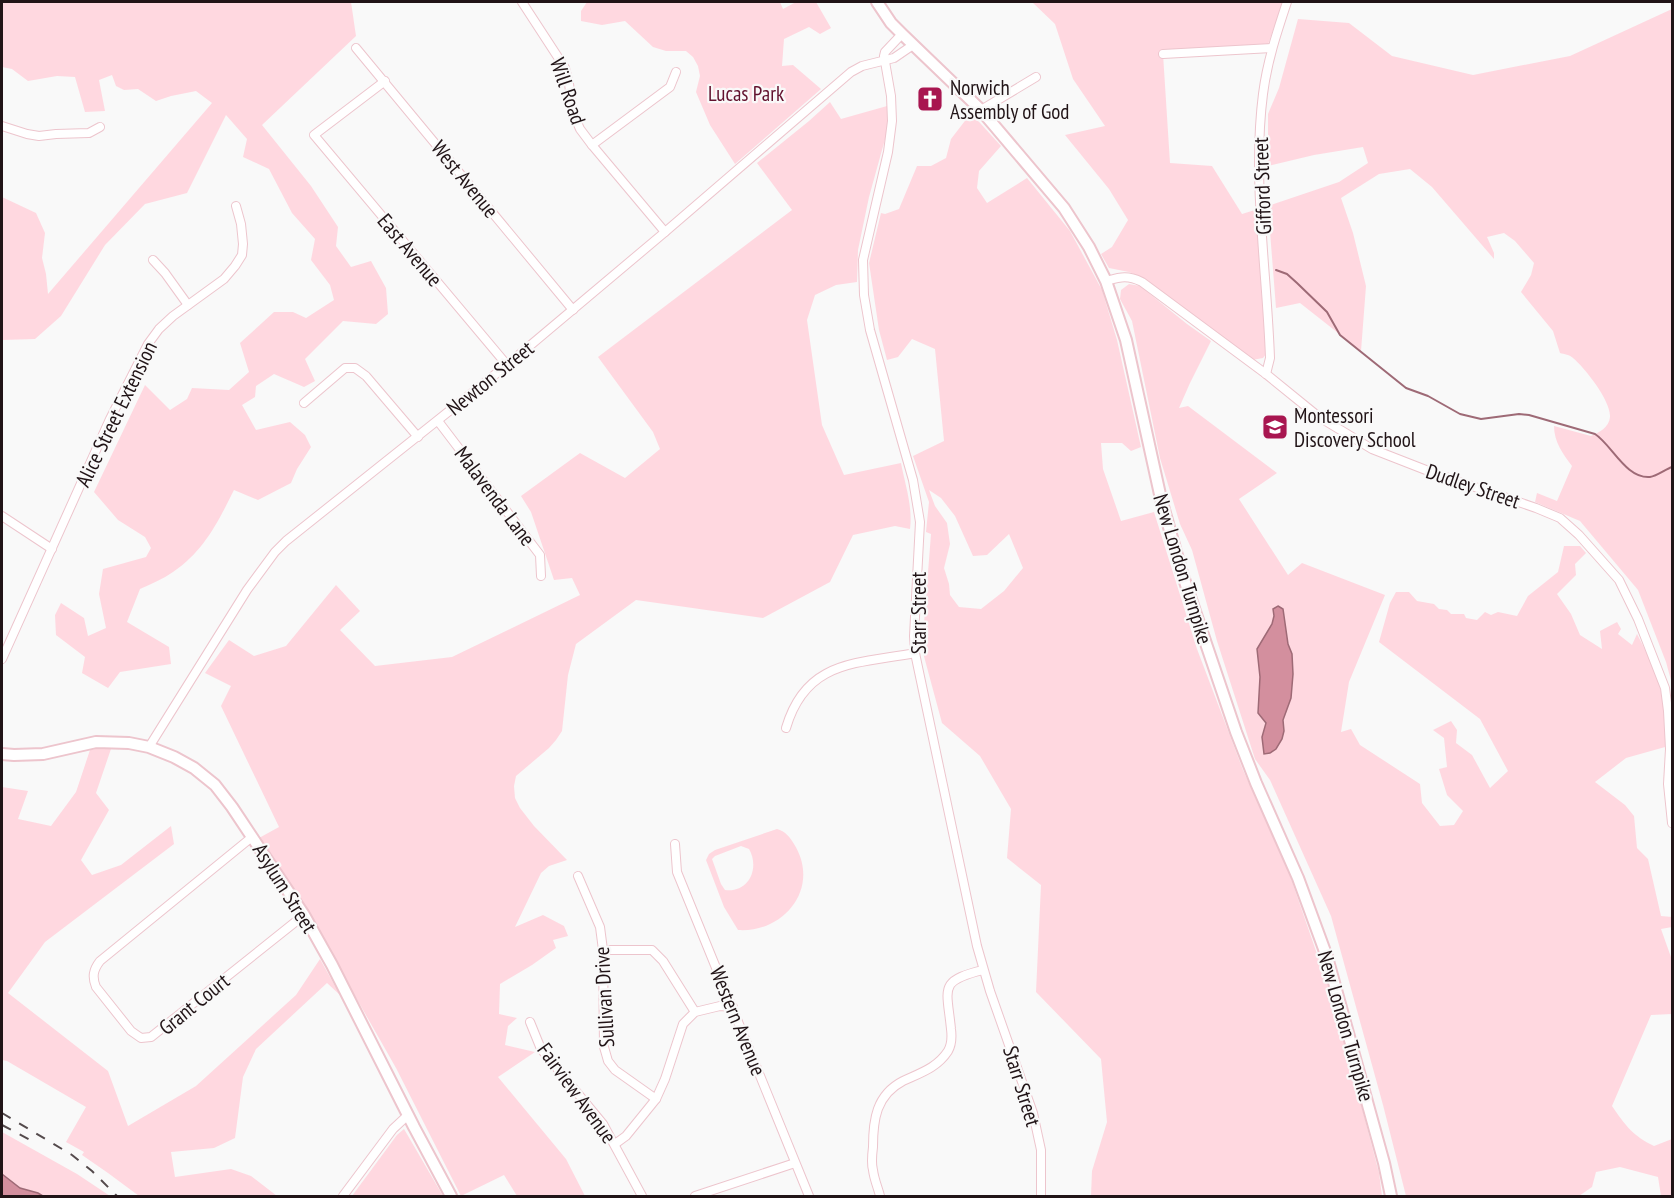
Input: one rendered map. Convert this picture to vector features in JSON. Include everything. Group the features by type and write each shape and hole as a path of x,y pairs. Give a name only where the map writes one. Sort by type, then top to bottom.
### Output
{"main road":[{"name":"New London Turnpike","path":"877,2 891,23 981,110 1064,208 1089,247 1106,281 1126,340 1161,499 1175,550 1236,732 1298,878 1327,957 1384,1163 1391,1197"},
{"name":"Asylum Street","path":"2,754 14,756 43,754 96,742 149,747 183,762 215,785 304,915 451,1197"}],"street":[{"name":"Will Road","path":"522,2 565,68 573,113 580,129 665,232"},
{"name":"Gifford Street","path":"1266,374 1270,358 1259,133 1263,91 1272,48 1287,2"},
{"path":"902,34 885,52 884,61 897,57 913,45"},
{"name":"West Avenue","path":"356,48 573,310"},
{"path":"1163,54 1272,48"},
{"name":"Newton Street","path":"149,747 247,590 286,541 507,365 851,72 862,66 884,61"},
{"name":"Starr Street","path":"884,61 892,105 891,133 863,260 864,295 870,330 913,480 920,522 915,653 983,970 1033,1113 1041,1150 1041,1197"},
{"path":"592,145 670,87 676,72"},
{"path":"981,110 1036,77"},
{"name":"East Avenue","path":"385,81 314,135 507,365"},
{"path":"2,126 33,136 89,133 100,127"},
{"name":"Alice Street Extension","path":"2,659 110,419 148,344 173,316 224,279 242,255 241,224 236,206"},
{"path":"153,260 188,305"},
{"name":"Dudley Street","path":"1106,281 1130,277 1142,282 1266,374 1319,417 1372,449 1560,518 1580,536 1618,580 1630,602 1665,688 1670,749 1668,784 1672,822"},
{"path":"304,403 345,368 355,368 366,375 418,437"},
{"name":"Malavenda Lane","path":"438,421 540,555 542,576"},
{"path":"2,516 52,549"},
{"path":"786,728 798,699 823,675 842,667 915,653"},
{"name":"Grant Court","path":"252,837 100,961 94,972 96,987 131,1031 141,1038 151,1037 304,915"},
{"name":"Western Avenue","path":"675,844 677,872 809,1197"},
{"name":"Sullivan Drive","path":"578,876 600,927 603,950 604,1047 608,1061 615,1070 656,1099"},
{"path":"603,950 652,950 663,961 695,1012"},
{"path":"880,1197 872,1166 873,1128 878,1107 898,1084 929,1070 944,1057 952,1041 949,986 957,978 983,970"},
{"path":"615,1144 626,1136 656,1099 683,1024 695,1012 720,1005 733,1007"},
{"name":"Fairview Avenue","path":"530,1022 541,1049 603,1124 642,1197"},
{"path":"343,1197 393,1129 408,1115"},
{"path":"695,1197 795,1163"}],"green space":[{"path":"2,2 351,2 356,36 262,125 311,186 338,227 336,246 351,267 371,261 386,288 388,314 376,324 343,321 305,359 315,381 304,387 274,374 256,386 255,397 242,405 256,430 290,422 305,435 311,447 291,483 258,500 234,490 216,524 193,555 169,575 140,589 127,622 169,647 171,664 120,672 108,688 82,673 85,657 56,635 55,615 61,603 84,618 88,636 106,628 99,594 103,569 146,557 151,548 145,537 118,520 94,492 145,385 170,410 187,399 192,388 229,390 249,372 240,343 274,312 293,312 306,318 334,300 330,285 311,260 315,239 292,213 269,169 243,157 247,139 226,115 187,193 145,204 105,245 61,316 35,339 2,340 2,197 36,213 45,233 42,258 48,294 212,103 196,91 156,101 138,89 124,90 116,86 112,75 99,80 105,111 85,112 75,77 57,76 28,81 12,69 2,67"},
{"name":"Lucas Park","path":"587,2 780,2 783,9 796,2 816,2 831,28 820,34 809,27 784,39 782,66 793,65 821,89 735,164 710,125 696,92 700,76 693,57 686,51 666,51 653,47 625,21 602,25 581,21 581,11"},
{"path":"1032,2 1283,2 1265,53 1163,54 1170,163 1212,166 1242,214 1258,209 1266,354 1263,358 1252,360 1141,277 1109,268 1101,254 1112,247 1128,220 1109,189 1065,135 1105,126 1073,79 1055,24"},
{"path":"1672,9 1672,684 1666,662 1638,590 1580,521 1535,502 1537,493 1557,501 1572,466 1557,443 1554,426 1591,436 1606,427 1610,417 1606,402 1596,385 1573,358 1560,353 1553,331 1521,292 1531,275 1534,263 1515,241 1504,233 1487,237 1494,253 1494,259 1432,187 1410,169 1379,174 1341,198 1353,233 1366,286 1361,351 1300,303 1276,308 1268,206 1339,182 1368,163 1363,147 1268,166 1268,114 1279,88 1298,19 1349,23 1392,56 1473,75 1570,56"},
{"path":"830,102 841,119 887,106 887,132 869,197 858,250 857,282 836,285 815,295 807,320 822,425 844,475 901,463 910,504 910,529 895,526 853,535 830,582 763,618 636,600 576,644 568,675 562,731 549,748 516,776 514,786 515,798 520,808 567,860 549,866 541,873 515,927 543,915 564,926 568,936 553,940 556,948 500,984 499,1014 517,1018 508,1026 505,1045 535,1052 498,1077 566,1159 585,1196 517,1196 504,1175 461,1196 396,1068 304,906 259,838 279,827 221,706 231,686 205,673 229,640 254,656 286,646 336,585 360,611 340,630 375,666 452,657 580,595 572,578 554,580 531,512 521,496 580,453 625,478 660,449 653,432 598,357 792,210 757,163"},
{"path":"971,113 1001,146 979,171 977,188 987,203 1027,178 1070,231 1102,290 1117,340 1141,447 1131,451 1122,443 1101,443 1103,469 1121,521 1154,512 1197,649 1243,770 1287,867 1336,1009 1379,1173 1382,1196 1091,1196 1092,1171 1107,1122 1101,1059 1036,992 1041,885 1007,858 1011,809 980,756 942,723 922,649 931,534 926,532 929,502 913,456 944,441 935,349 912,339 898,357 887,360 879,330 869,263 881,213 885,214 899,209 917,166 931,166 946,158 951,139","holes":["929,490 941,498 955,516 973,556 987,555 1009,534 1023,568 1004,591 981,609 959,607 950,595 944,568 950,544 947,523 935,506"]},
{"path":"1129,284 1140,286 1211,341 1179,408 1188,406 1277,473 1239,499 1288,575 1302,563 1385,595 1349,682 1341,732 1351,729 1360,745 1420,784 1422,803 1440,826 1454,825 1463,811 1447,795 1439,769 1447,767 1444,738 1433,730 1451,721 1457,730 1456,743 1472,755 1490,788 1508,771 1480,719 1379,642 1390,603 1396,592 1409,592 1417,601 1434,604 1451,614 1464,614 1466,618 1477,620 1485,612 1491,615 1498,612 1517,616 1528,596 1558,572 1564,546 1580,546 1586,553 1575,564 1576,575 1557,594 1571,614 1580,635 1602,649 1600,631 1617,622 1621,629 1618,634 1632,645 1637,634 1662,695 1665,714 1665,747 1626,758 1595,782 1625,805 1634,816 1637,848 1648,859 1661,916 1672,917 1672,927 1661,929 1672,960 1672,1014 1651,1015 1612,1106 1630,1129 1654,1146 1672,1139 1672,1196 1661,1196 1658,1177 1620,1167 1596,1172 1592,1187 1579,1196 1406,1196 1331,916 1270,780 1255,759 1217,641 1192,550 1180,524 1160,458 1132,321 1120,299 1121,290"},
{"path":"112,746 96,793 109,810 81,860 92,875 121,865 171,826 174,844 45,942 8,993 108,1071 128,1126 196,1086 296,995 320,959 340,995 327,983 256,1049 243,1077 235,1138 214,1148 171,1152 175,1177 231,1169 251,1176 277,1196 139,1196 82,1155 84,1152 66,1142 86,1107 2,1060 2,787 28,791 18,819 51,826 76,792 90,750"},
{"path":"777,829 785,833 794,844 801,860 803,876 801,891 794,904 770,924 755,929 738,930 724,907 706,860 715,850","holes":["741,846 749,849 753,864 750,878 740,888 725,890 712,859"]},
{"path":"404,1129 443,1196 352,1196 397,1135"},
{"path":"2,1132 77,1174 110,1196 43,1196 20,1188 2,1174"}],"shaded area":[{"path":"1278,606 1283,609 1288,644 1292,654 1291,698 1283,720 1282,739 1276,749 1264,754 1262,737 1266,723 1258,713 1260,677 1257,649 1272,624 1273,609"},
{"path":"2,1174 20,1188 43,1196 2,1196"}],"waterway":[{"path":"1276,270 1287,274 1327,312 1340,335 1406,388 1428,396 1460,414 1481,419 1519,414 1529,415 1595,434 1627,467 1641,476 1650,477 1672,467"}],"railway":[{"path":"2,1113 72,1155 117,1196"},
{"path":"2,1125 36,1143"}],"place":[{"name":"Norwich Assembly of God","path":"930,99"},
{"name":"Montessori Discovery School","path":"1275,427"}]}
